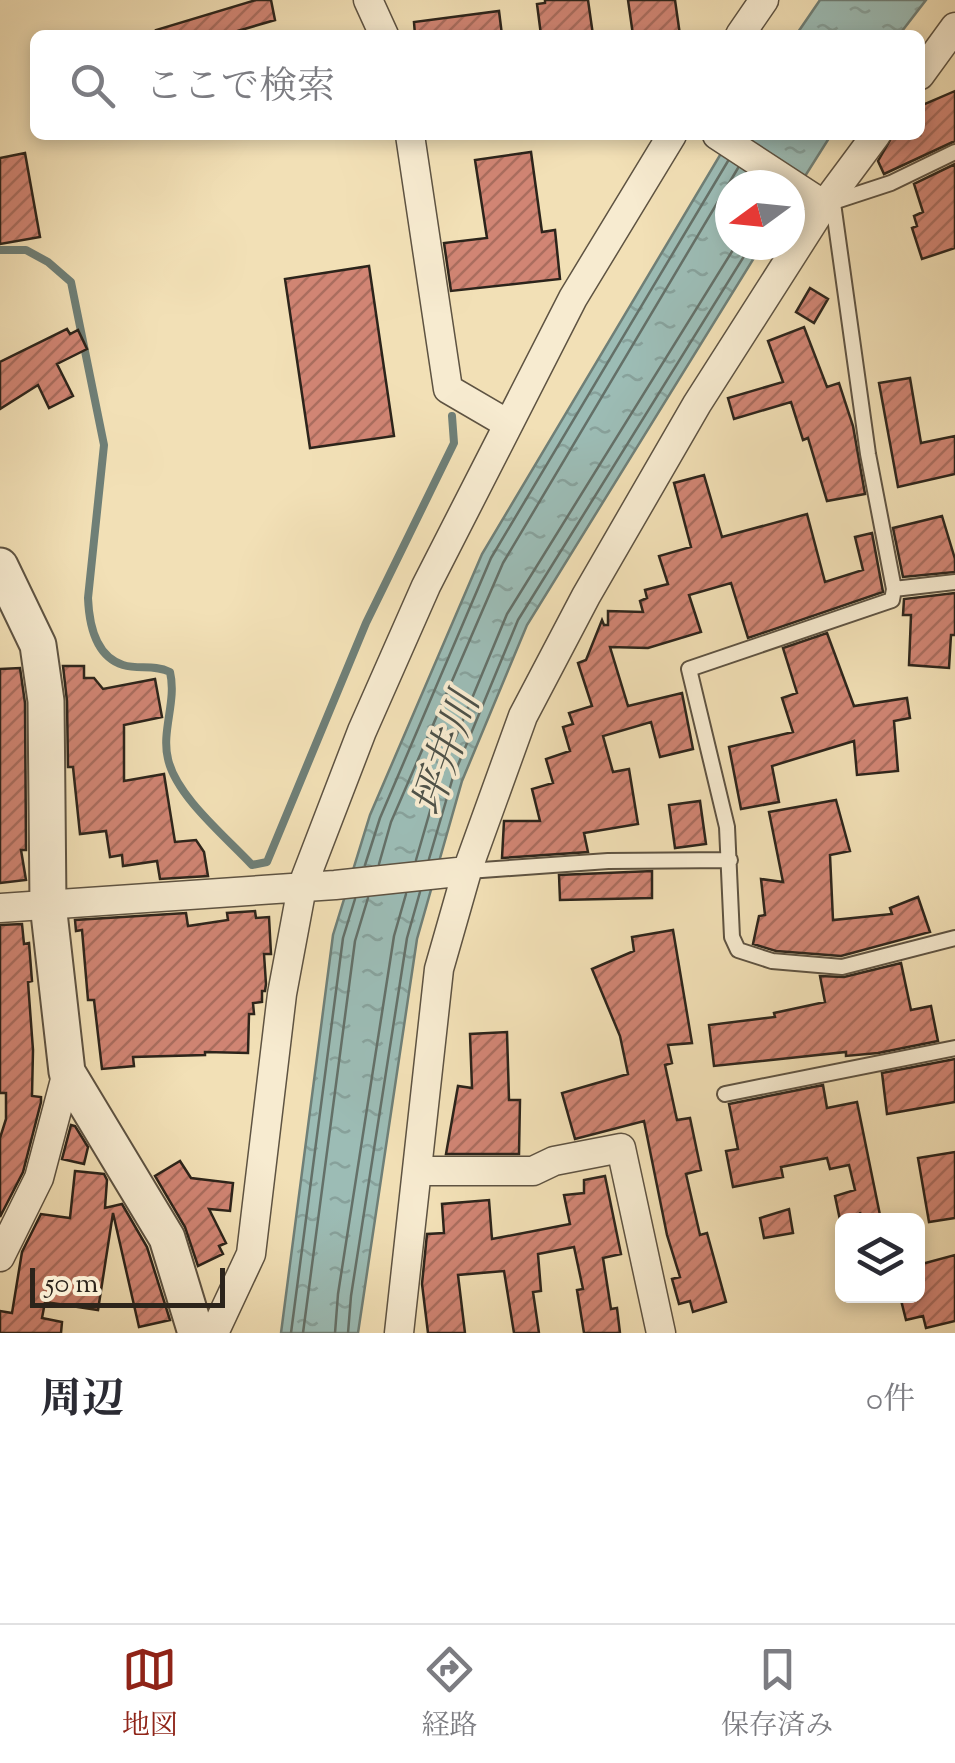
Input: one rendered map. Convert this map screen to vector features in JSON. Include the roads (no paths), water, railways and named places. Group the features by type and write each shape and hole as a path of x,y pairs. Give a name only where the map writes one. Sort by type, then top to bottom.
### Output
{"street":[{"path":"368,0 382,30"},
{"path":"743,30 764,0"},
{"path":"925,68 955,27"},
{"path":"411,140 448,389 508,424"},
{"path":"214,1333 250,1254 282,994 302,888 362,731 426,586 572,298 669,140"},
{"path":"725,140 822,201"},
{"path":"399,1333 439,970 459,872 523,716 586,596 822,201 872,140"},
{"path":"0,566 38,646 46,701 48,904 67,1072 39,1178 0,1258"},
{"path":"0,908 302,888 459,872"},
{"path":"67,1072 167,1238 196,1333"},
{"path":"417,1171 534,1171 554,1161 622,1148 662,1333"}],"lane":[{"path":"955,152 891,183 822,201 894,589 892,600 689,669 727,827 732,937 738,950 772,961 842,967 955,938"},
{"path":"894,589 955,582"},
{"path":"459,872 608,861 730,860"},
{"path":"725,1094 955,1048"}],"water":[{"path":"820,0 926,0 903,30 799,30"},
{"name":"坪井川","path":"729,140 828,140 805,176 805,170 715,170 715,260 753,260 527,625 462,781 417,939 358,1333 281,1333 333,935 370,815 482,554"}],"waterway":[{"path":"0,250 26,250 71,282 104,445 88,598 95,638 113,661 170,672 172,694 166,748 173,773 203,815 252,865 267,862 366,623 454,443 452,416"}]}
